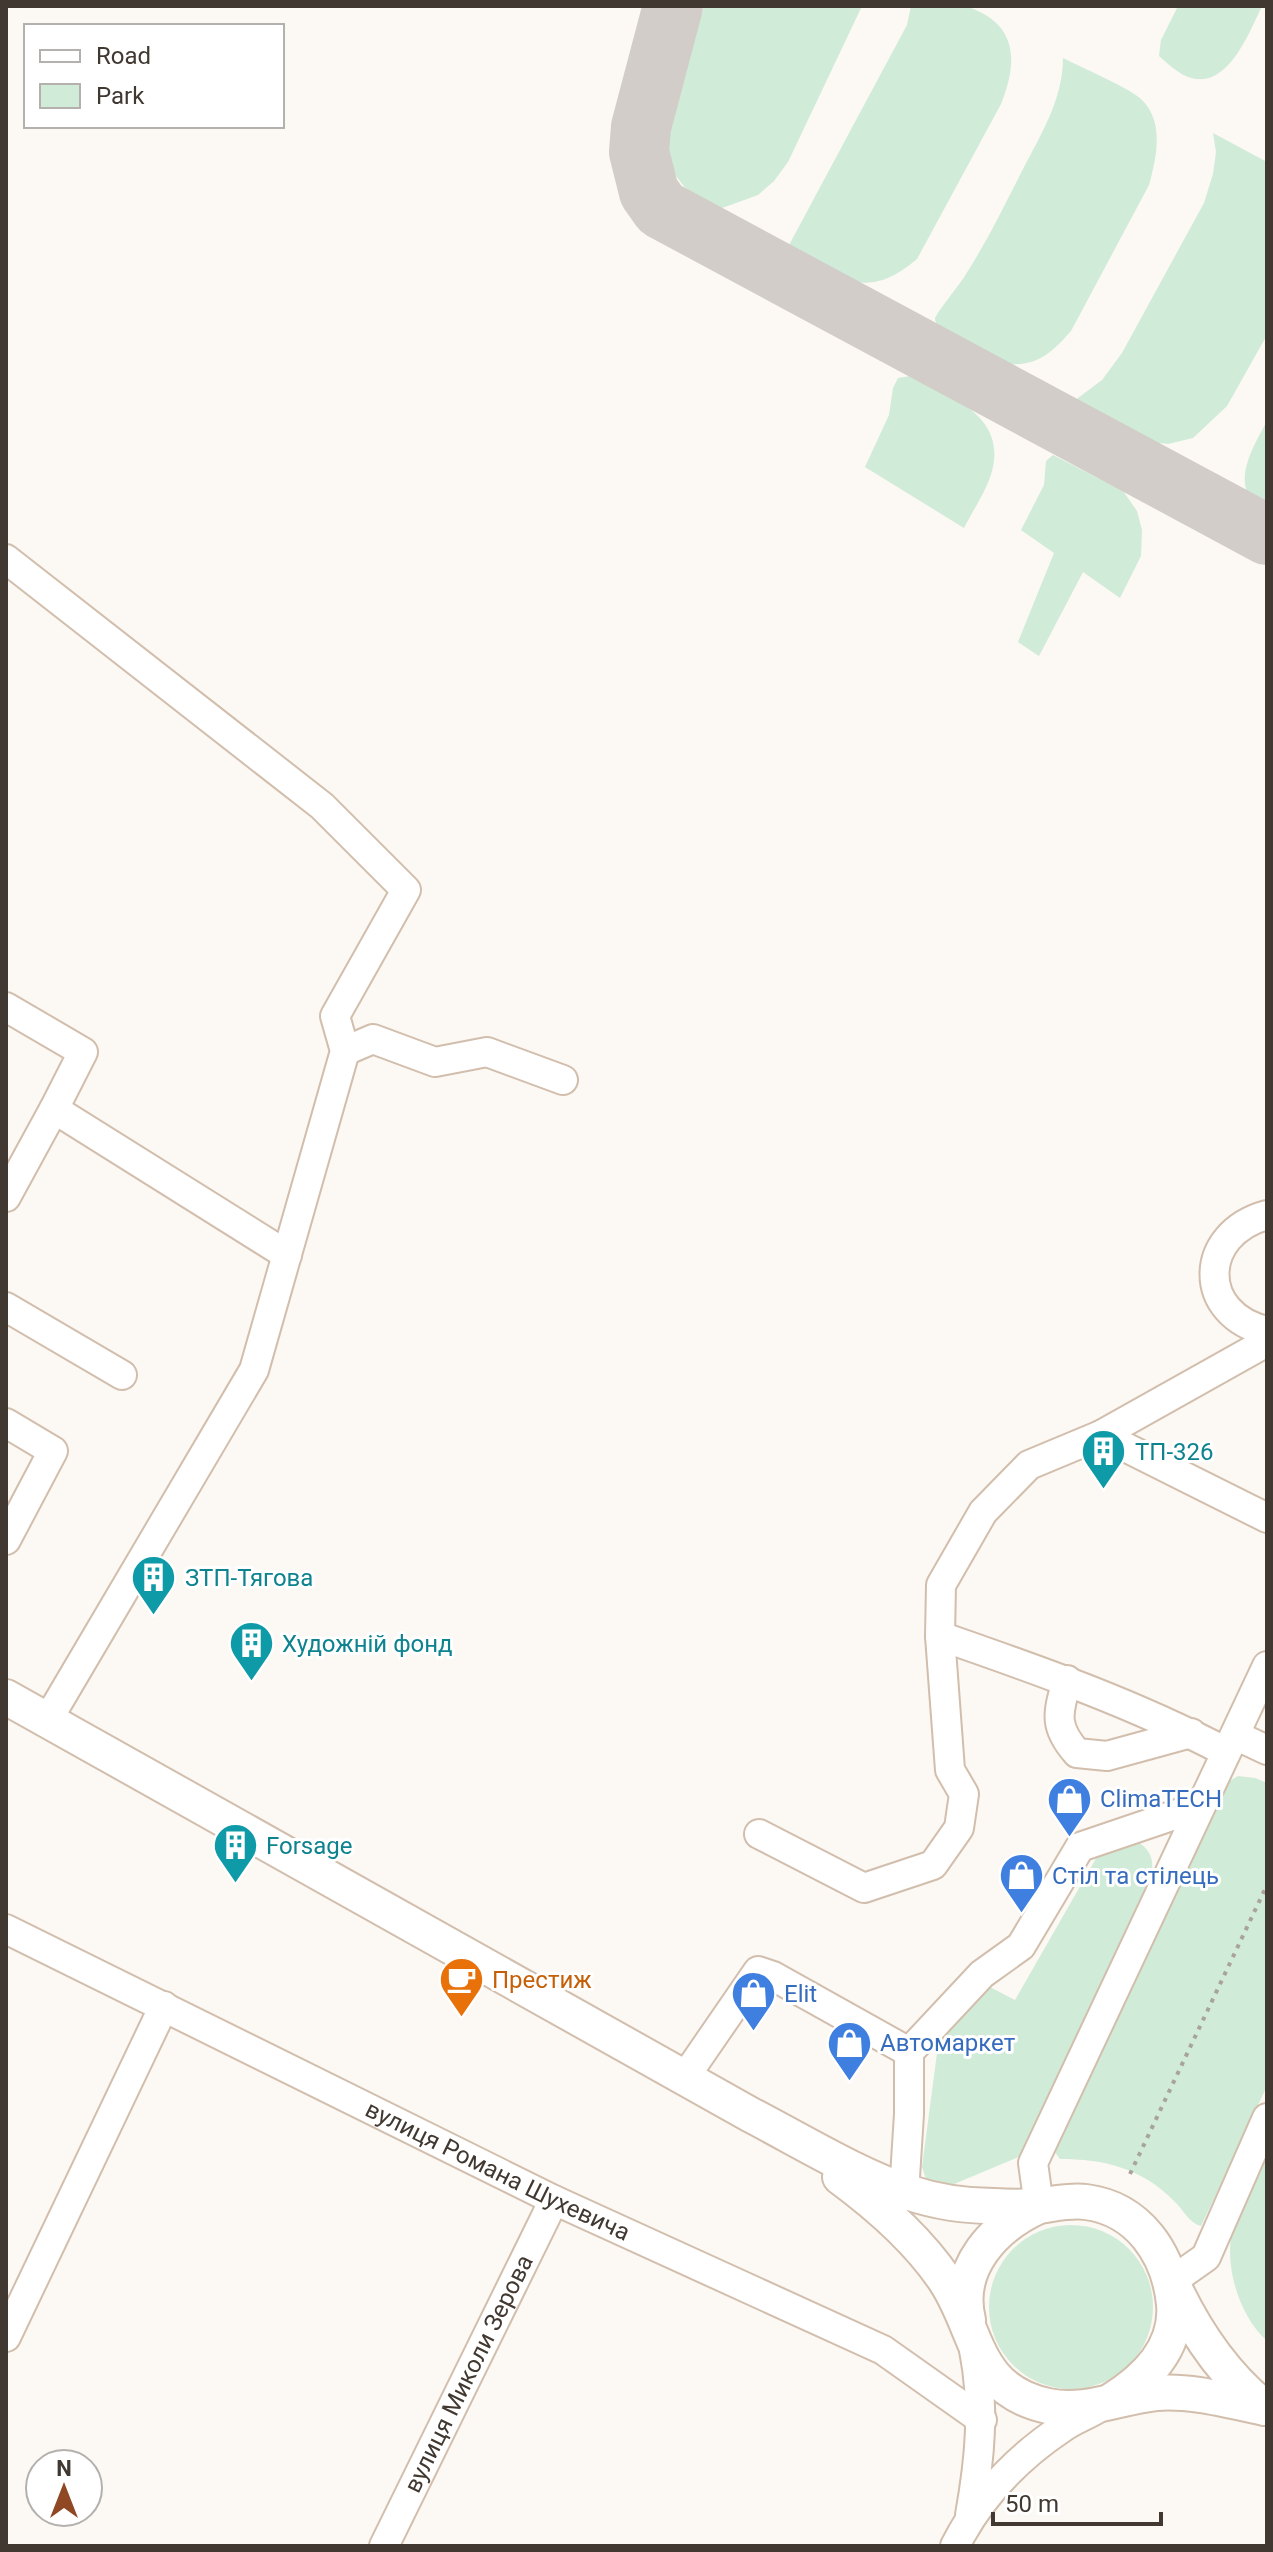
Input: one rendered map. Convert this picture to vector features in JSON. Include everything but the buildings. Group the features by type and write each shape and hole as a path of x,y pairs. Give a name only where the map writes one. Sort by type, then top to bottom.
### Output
{"main road":[{"path":"6,1697 751,2115 907,2193 964,2204 1039,2206"},
{"path":"751,2115 865,2196 894,2222 943,2278 959,2304 979,2356 1014,2393 1029,2401 1062,2409 1095,2406 1158,2393 1206,2396 1266,2409"},
{"path":"972,2341 966,2314 968,2286 977,2259 992,2235 1014,2217 1039,2206 1064,2201 1088,2202 1111,2209 1132,2221 1150,2238 1163,2258 1192,2322 1221,2365 1266,2409"},
{"path":"1111,2401 1136,2386 1156,2364 1169,2339 1175,2310 1172,2281"}],"street":[{"path":"6,559 322,806 406,890 335,1016 345,1051 254,1370 47,1721"},
{"path":"6,1007 83,1052 6,1197"},
{"path":"345,1051 373,1039 435,1062 487,1052 563,1080"},
{"path":"54,1109 287,1255"},
{"path":"1267,1215 1249,1220 1233,1231 1222,1246 1215,1264 1216,1283 1222,1302 1235,1317 1251,1327 1267,1331"},
{"path":"6,1307 122,1375"},
{"path":"759,1834 864,1888 933,1865 959,1828 964,1794 950,1770 940,1636 941,1585 983,1512 1029,1465 1101,1435 1267,1342"},
{"path":"6,1423 53,1451 6,1540"},
{"path":"1101,1435 1267,1518"},
{"path":"940,1636 1067,1680 1191,1733 1267,1750"},
{"path":"1039,2206 1033,2163 1267,1666"},
{"path":"1067,1680 1060,1709 1060,1725 1062,1736 1077,1753 1107,1756 1191,1733"},
{"path":"907,2193 909,2052 982,1974 1021,1946 1080,1847 1198,1807"},
{"name":"вулиця Романа Шухевича","path":"6,1929 554,2200 883,2350 982,2420"},
{"path":"685,2077 758,1971 773,1976 909,2052"},
{"path":"6,2337 164,2006"},
{"path":"1172,2281 1206,2257 1267,2118"},
{"name":"вулиця Миколи Зерова","path":"384,2546 554,2200"},
{"path":"970,2516 982,2420 980,2381 972,2341"},
{"path":"955,2546 970,2516 1026,2456 1064,2426 1111,2401"}],"path":[{"path":"1130,2174 1267,1885"}],"green space":[{"path":"704,6 862,6 788,162 774,181 758,195 722,208 693,198 676,176 669,158 667,132"},
{"path":"911,6 968,7 997,23 1010,46 1007,88 917,259 882,280 867,283 852,281 788,247 907,25"},
{"path":"1178,6 1262,6 1236,56 1216,75 1204,79 1183,74 1159,56 1161,40"},
{"path":"1063,58 1142,100 1154,119 1157,141 1154,164 1149,185 1071,331 1050,352 1034,361 997,363 951,339 935,319 964,278 1041,134 1059,90"},
{"path":"1213,133 1267,162 1267,335 1227,406 1193,438 1168,444 1149,442 1074,401 1102,380 1122,353 1204,203 1216,152"},
{"path":"910,376 971,410 991,435 994,452 992,471 964,528 865,467 889,415 893,388 898,378"},
{"path":"1267,421 1267,510 1251,499 1245,480 1248,459"},
{"path":"1053,455 1123,491 1137,511 1142,530 1141,556 1120,598 1083,572 1039,656 1018,642 1054,553 1021,530 1044,485 1046,461"},
{"path":"1238,1776 1267,1783 1267,2086 1201,2226 1162,2190 1135,2173 1092,2161 1060,2159 1054,2151 1223,1785"},
{"path":"1134,1840 1151,1857 1150,1882 1021,2156 947,2187 927,2182 922,2167 939,2038 984,1984 1015,2000 1098,1855"},
{"path":"1267,2154 1267,2341 1240,2302 1230,2252 1235,2221"},
{"path":"1071,2225 1102,2231 1129,2249 1147,2276 1153,2307 1147,2338 1129,2365 1102,2383 1071,2389 1040,2383 1013,2365 995,2338 989,2307 995,2276 1013,2249 1040,2231"}],"taxiway":[{"path":"673,6 641,127 639,152 649,192 661,209 1267,535"}],"place":[{"name":"ТП-326","path":"1104,1491"},
{"name":"ЗТП-Тягова","path":"154,1617"},
{"name":"Художній фонд","path":"251,1683"},
{"name":"ClimaTECH","path":"1069,1838"},
{"name":"Forsage","path":"235,1885"},
{"name":"Стіл та стілець","path":"1021,1915"},
{"name":"Престиж","path":"461,2019"},
{"name":"Elit","path":"753,2033"},
{"name":"Автомаркет","path":"849,2082"}]}
